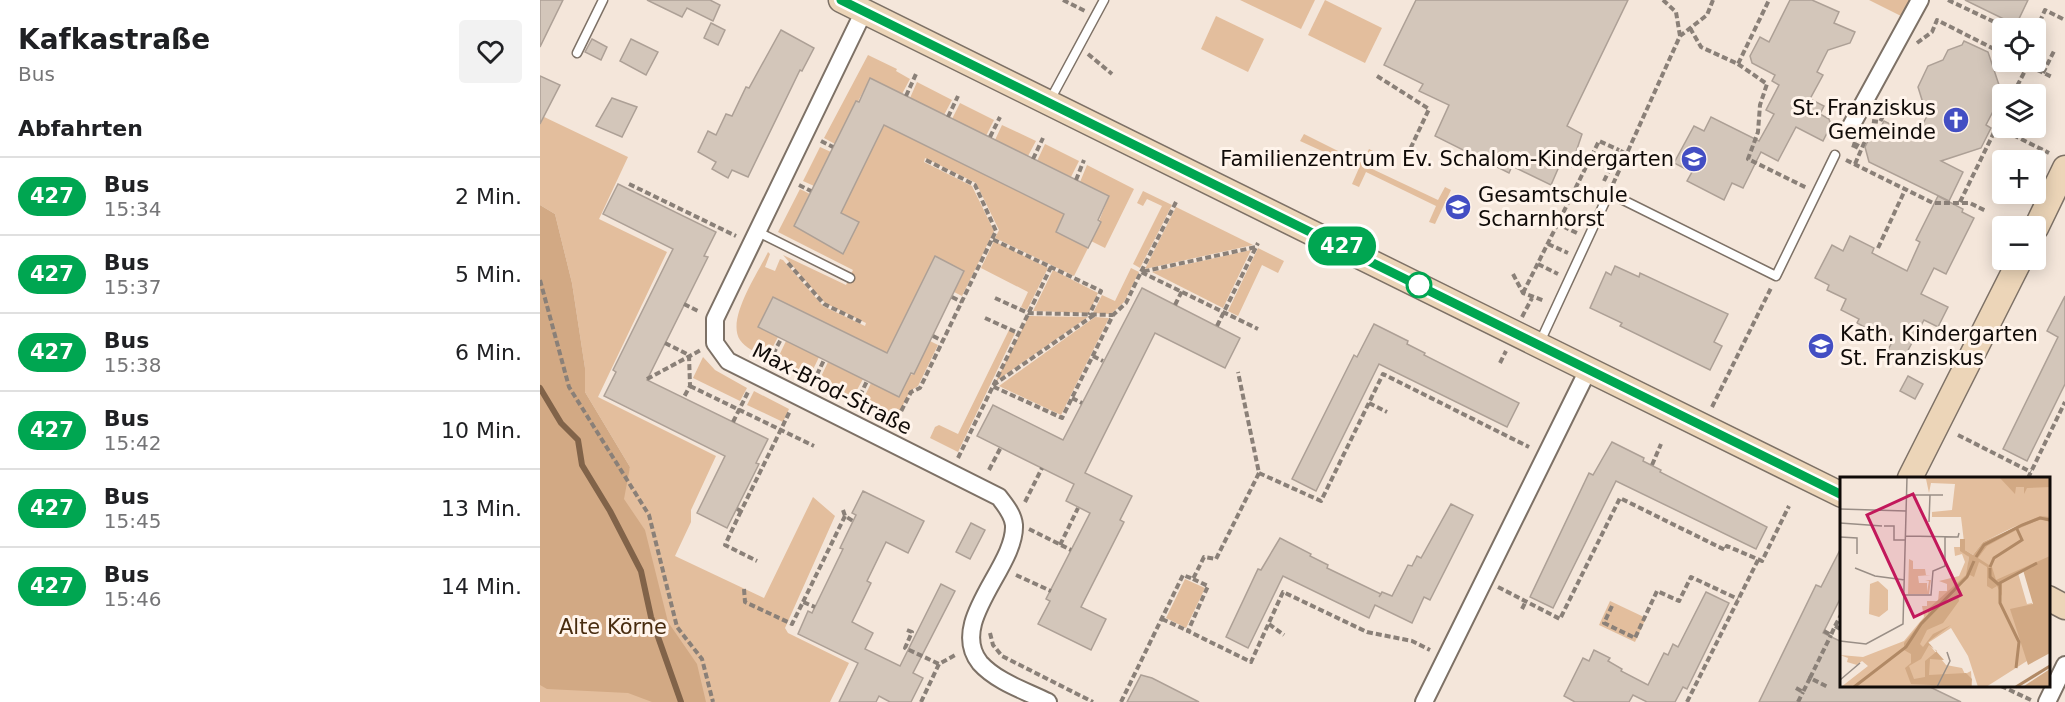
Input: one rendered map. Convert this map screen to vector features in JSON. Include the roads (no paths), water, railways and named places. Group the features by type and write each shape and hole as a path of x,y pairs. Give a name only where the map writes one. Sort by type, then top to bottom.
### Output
{"street":[{"path":"841,0 1840,494"},
{"path":"1851,126 1920,0"},
{"path":"758,232 864,11"},
{"path":"2040,216 2057,161"},
{"name":"Max-Brod-Straße","path":"758,232 715,319 715,343 728,361 999,497 1009,510 1014,524 1012,541 973,624 971,646 980,662 995,676 1048,702"},
{"path":"1911,477 2015,270"},
{"path":"1424,702 1588,370"},
{"path":"2050,598 2065,606"},
{"path":"2047,702 2065,665"}],"lane":[{"path":"577,53 603,0"},
{"path":"1049,103 1062,73 1082,43 1104,0"},
{"path":"1539,344 1609,193 1776,276 1835,155"},
{"path":"758,232 850,278"}],"waterway":[{"name":"Alte Körne","path":"540,388 561,423 578,440 582,465 610,511 641,571 651,617 681,702"}],"place":[{"name":"St. Franziskus Gemeinde","path":"1956,120"},
{"name":"Familienzentrum Ev. Schalom-Kindergarten","path":"1694,159"},
{"name":"Gesamtschule Scharnhorst","path":"1458,207"},
{"name":"Kath. Kindergarten St. Franziskus","path":"1821,346"}]}
